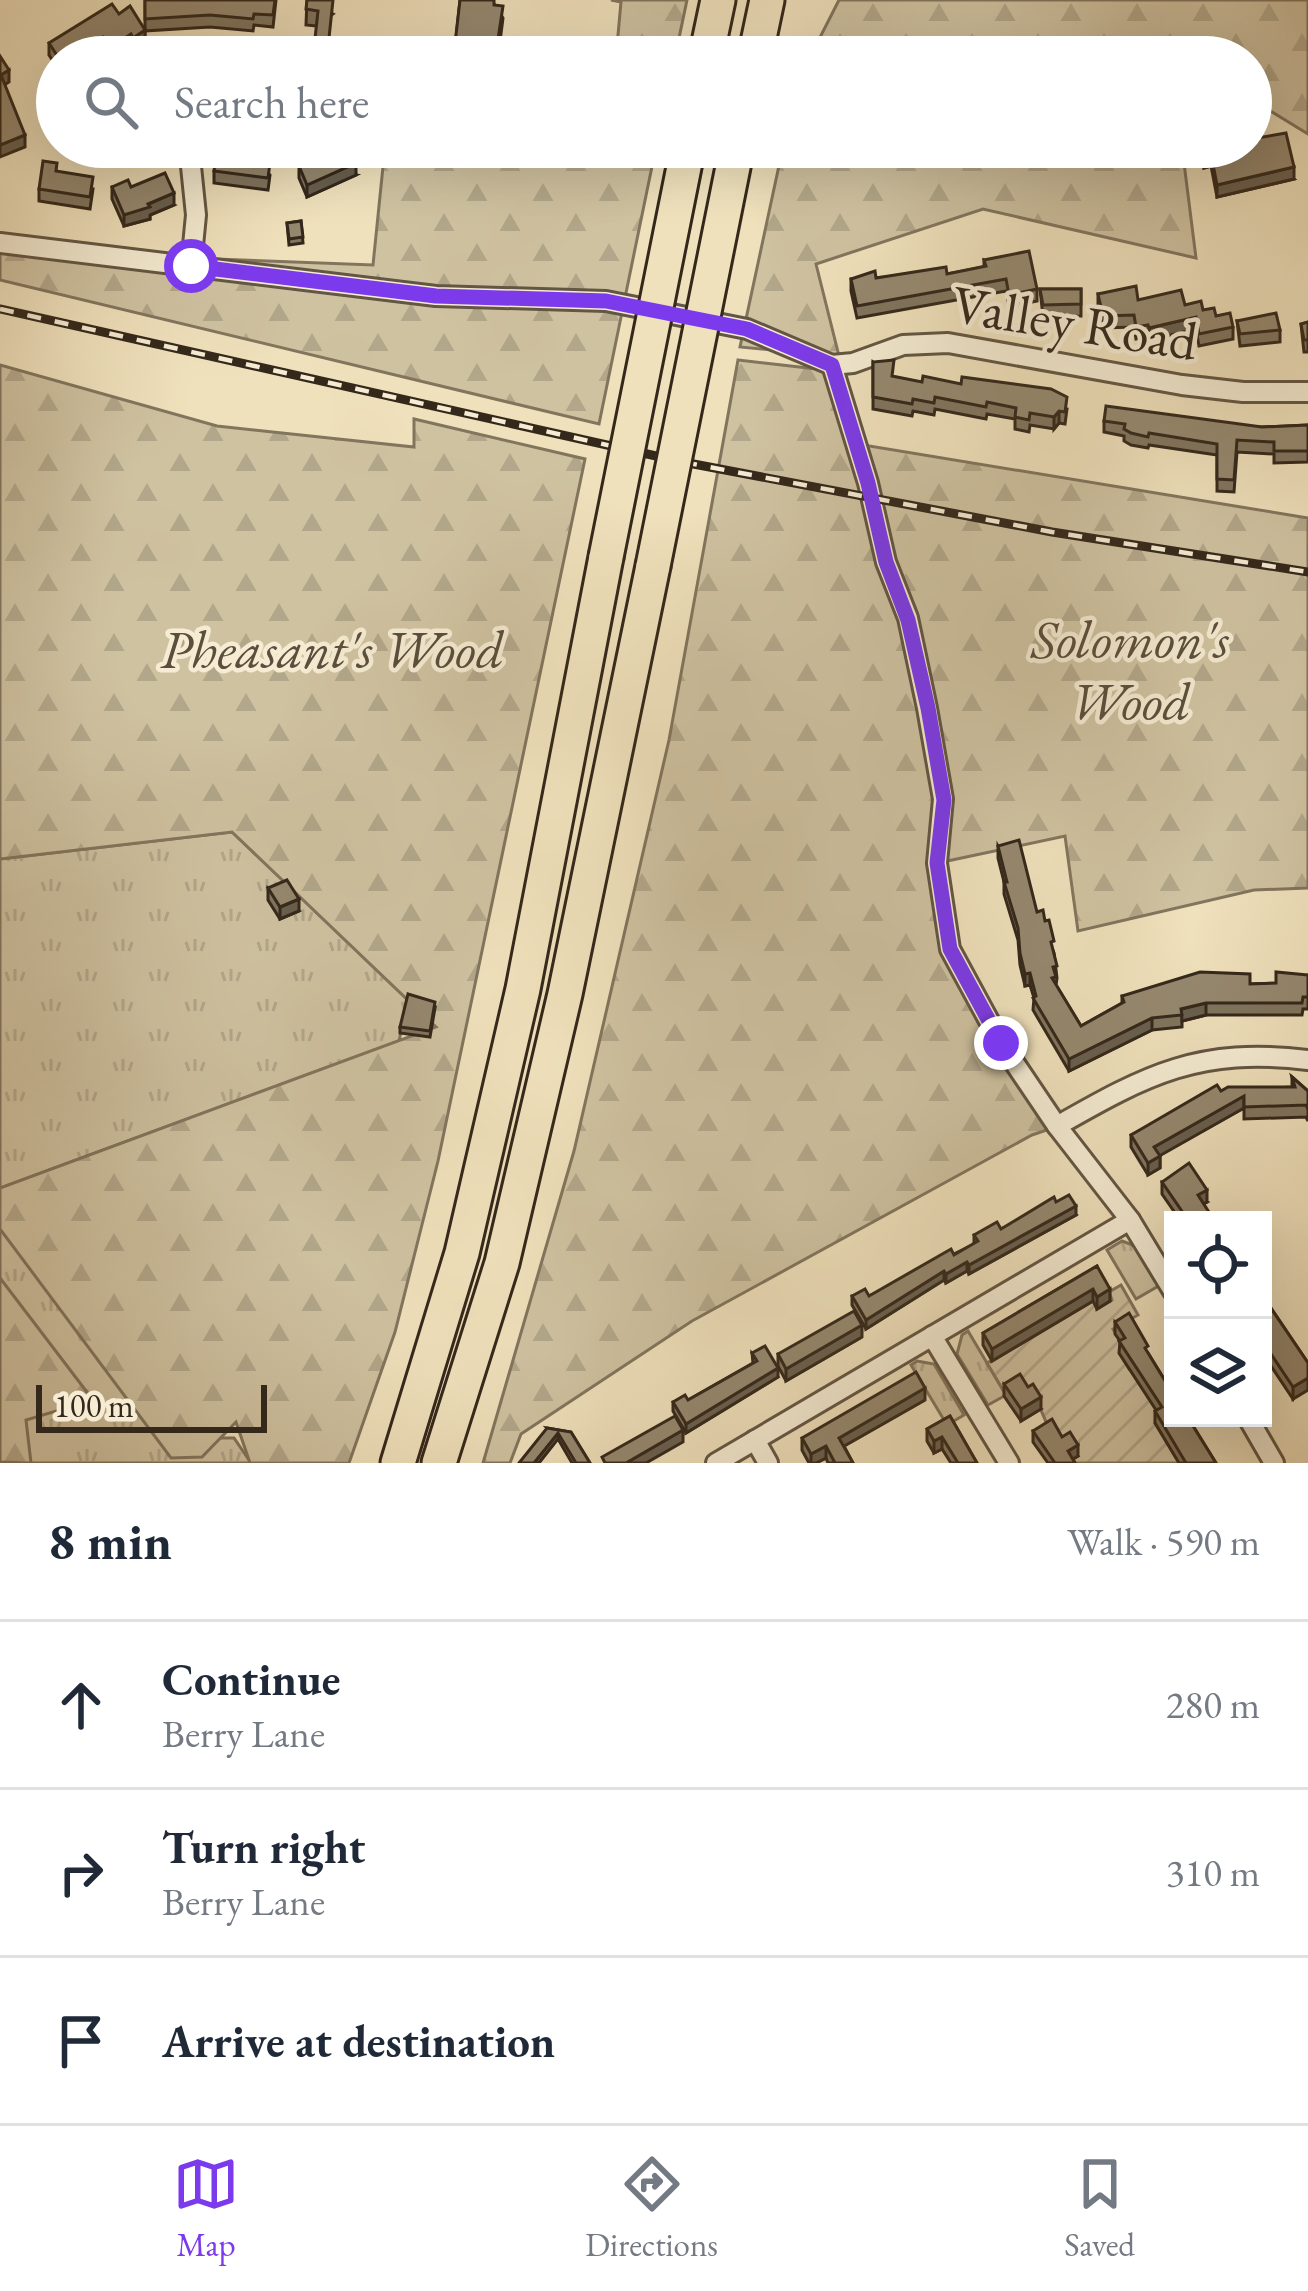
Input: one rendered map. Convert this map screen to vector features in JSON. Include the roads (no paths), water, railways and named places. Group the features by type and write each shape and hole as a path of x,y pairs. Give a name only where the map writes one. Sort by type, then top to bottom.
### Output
{"highway":[{"path":"710,36 718,0"},
{"path":"759,36 766,5"},
{"path":"398,1463 462,1253 523,989 684,168"},
{"path":"440,1463 502,1263 565,994 733,168"}],"street":[{"path":"191,168 196,215 191,266"},
{"path":"0,243 436,296 606,301 747,329 832,365 886,562 908,620 928,708 944,800 937,863 950,949 993,1029 1057,1126 1130,1220 1164,1276"},
{"name":"Valley Road","path":"832,365 853,363 903,345 948,343 1182,385 1243,392 1308,392"},
{"path":"1057,1126 1141,1078 1203,1060 1270,1055 1308,1060"},
{"path":"716,1463 1130,1220"},
{"path":"932,1336 1009,1463"},
{"path":"1253,1427 1274,1463"},
{"path":"754,1440 768,1463"}],"railway":[{"path":"0,309 683,462 1052,532 1308,572"}],"park label":[{"name":"Pheasant's Wood","path":"332,649"},
{"name":"Solomon's Wood","path":"1130,670"}]}
